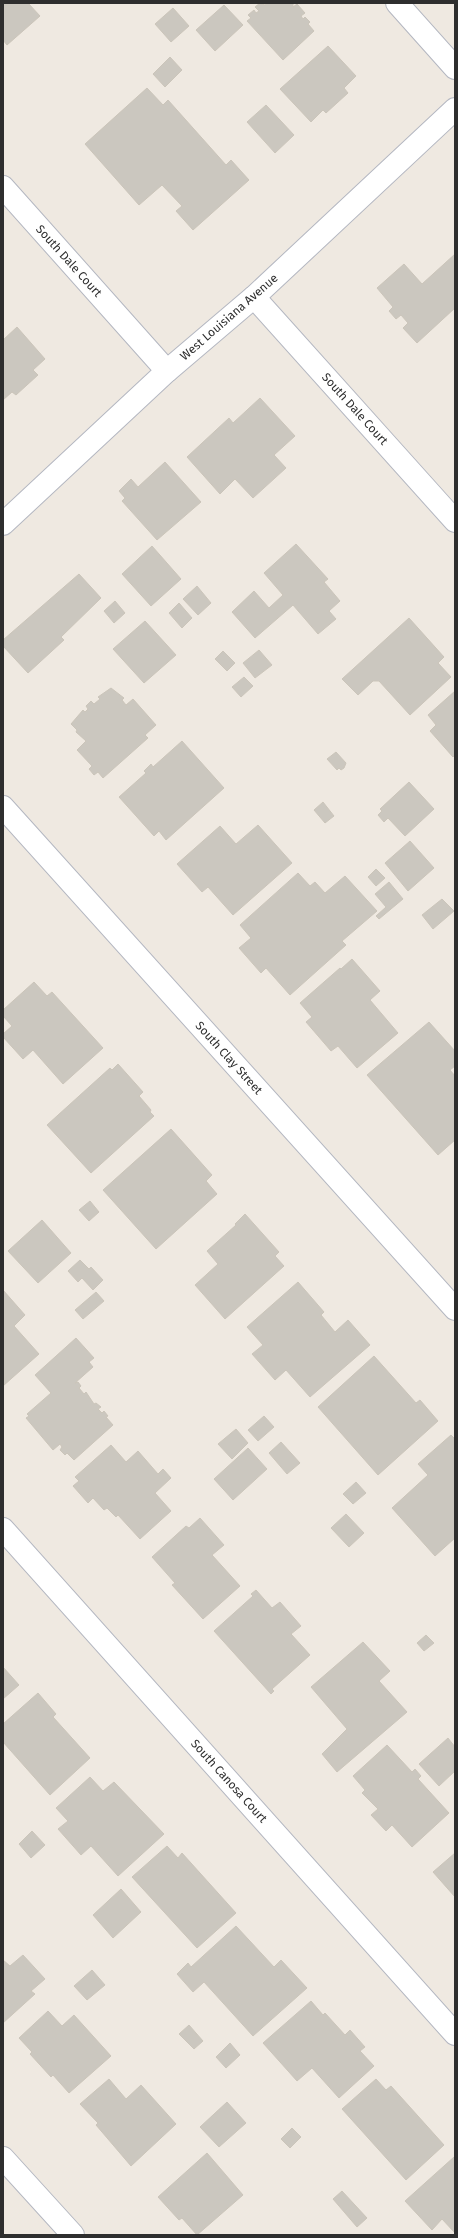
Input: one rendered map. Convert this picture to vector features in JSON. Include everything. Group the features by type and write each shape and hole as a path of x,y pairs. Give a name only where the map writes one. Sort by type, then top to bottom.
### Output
{"street":[{"path":"397,3 455,68"},
{"name":"West Louisiana Avenue","path":"3,524 167,371 254,297 455,109"},
{"name":"South Dale Court","path":"3,187 167,371"},
{"name":"South Dale Court","path":"254,297 455,520"},
{"name":"South Clay Street","path":"3,807 455,1309"},
{"name":"South Canosa Court","path":"3,1529 455,2034"},
{"path":"3,2158 73,2235"}],"building":[{"path":"3,3 28,3 40,16 7,45 3,40"},
{"path":"260,3 265,5 268,3 293,3 293,7 297,4 305,13 301,16 303,19 305,17 310,22 308,24 314,31 283,60 247,21 251,18 248,15 254,10 256,13 259,11 255,7"},
{"path":"224,5 243,25 215,51 196,30"},
{"path":"173,8 189,26 171,42 155,24"},
{"path":"328,46 356,76 344,88 348,93 326,113 323,110 311,122 280,89"},
{"path":"170,57 182,70 165,87 153,74"},
{"path":"147,88 163,105 168,100 226,165 231,160 249,180 193,230 176,211 182,206 162,185 139,205 85,144"},
{"path":"266,105 294,135 275,153 247,122"},
{"path":"455,254 455,308 417,343 403,328 408,323 401,315 396,319 389,311 393,307 377,288 404,264 422,284"},
{"path":"17,327 45,359 33,370 38,375 16,395 12,392 3,400 3,340"},
{"path":"260,398 295,436 274,455 286,468 253,498 235,479 220,494 187,457 229,418 233,423"},
{"path":"165,462 201,502 157,540 122,501 125,498 119,491 131,479 138,487"},
{"path":"296,544 328,579 324,582 340,601 329,611 336,619 318,634 293,605 255,638 232,612 254,591 269,608 283,595 264,573"},
{"path":"152,546 181,579 151,606 122,574"},
{"path":"79,574 101,598 61,637 64,640 28,673 3,646 3,640"},
{"path":"197,586 211,603 198,615 183,599"},
{"path":"115,601 125,613 114,623 104,611"},
{"path":"179,603 192,618 182,628 169,613"},
{"path":"409,618 444,657 438,663 451,677 410,715 379,681 373,681 358,695 342,679"},
{"path":"145,621 176,655 144,683 113,649"},
{"path":"259,650 272,665 255,678 243,663"},
{"path":"223,651 235,663 227,671 215,659"},
{"path":"244,677 253,686 241,697 232,687"},
{"path":"111,688 124,698 122,700 126,705 133,699 156,725 145,735 148,738 103,778 98,772 94,775 89,769 92,766 77,750 86,741 76,732 77,730 71,724 83,710 85,712 88,709 86,706 91,701 94,704 100,699 98,697"},
{"path":"455,691 455,755 453,757 430,731 436,725 428,715"},
{"path":"182,741 224,788 166,840 159,831 154,836 119,797 146,773 144,771 151,764 153,767"},
{"path":"336,752 346,763 344,768 341,770 339,768 337,770 327,759"},
{"path":"409,782 434,809 405,836 388,818 384,822 378,815 382,811 380,809"},
{"path":"323,802 334,816 325,823 314,810"},
{"path":"258,825 292,863 233,915 208,887 202,892 177,864 220,826 236,844"},
{"path":"410,841 434,868 408,891 385,863"},
{"path":"376,869 385,878 376,886 368,877"},
{"path":"298,873 310,886 315,882 325,893 345,876 377,911 342,941 346,945 290,995 266,968 261,973 239,948 251,938 240,925"},
{"path":"389,882 403,899 379,919 376,916 386,907 375,894"},
{"path":"442,899 454,911 433,929 422,915"},
{"path":"352,959 380,991 370,1000 398,1033 357,1068 338,1046 331,1051 306,1022 312,1017 300,1003"},
{"path":"34,982 47,996 52,992 103,1048 63,1084 33,1050 23,1059 3,1037 3,1034 12,1026 3,1016 3,1010"},
{"path":"429,1022 455,1051 455,1066 450,1070 455,1076 455,1140 438,1155 367,1075"},
{"path":"118,1064 143,1092 139,1096 154,1116 91,1173 47,1125 110,1068 112,1070"},
{"path":"171,1129 212,1175 206,1181 217,1194 156,1249 103,1190"},
{"path":"90,1201 99,1212 89,1221 79,1210"},
{"path":"245,1214 279,1252 275,1256 284,1266 225,1319 195,1285 218,1264 207,1251 236,1225 235,1224"},
{"path":"42,1220 71,1253 38,1283 8,1251"},
{"path":"80,1260 89,1269 91,1267 103,1280 93,1290 82,1278 78,1282 68,1271"},
{"path":"298,1282 324,1312 321,1315 335,1332 348,1320 370,1345 310,1397 286,1370 275,1380 252,1354 263,1345 247,1327"},
{"path":"3,1290 25,1315 14,1326 39,1354 3,1386"},
{"path":"96,1292 104,1301 83,1319 75,1310"},
{"path":"76,1338 94,1358 89,1362 93,1367 75,1383 78,1382 81,1386 79,1388 84,1394 86,1392 94,1404 96,1403 101,1407 98,1409 102,1413 104,1411 108,1416 106,1417 113,1425 74,1460 67,1453 65,1455 60,1450 62,1447 60,1444 53,1450 26,1418 29,1416 27,1414 51,1393 35,1375"},
{"path":"374,1356 416,1403 420,1400 438,1421 378,1475 318,1407"},
{"path":"264,1416 274,1427 258,1441 248,1430"},
{"path":"236,1429 248,1443 232,1459 218,1444"},
{"path":"451,1435 455,1439 455,1538 435,1556 392,1508 428,1475 418,1464"},
{"path":"281,1442 300,1463 287,1474 269,1453"},
{"path":"111,1445 126,1462 138,1451 158,1474 163,1469 171,1478 155,1493 171,1511 140,1539 118,1515 116,1517 107,1508 104,1510 93,1498 88,1503 73,1486 79,1481 75,1477"},
{"path":"248,1448 267,1469 233,1500 214,1479"},
{"path":"356,1482 366,1493 353,1504 343,1494"},
{"path":"346,1514 364,1533 349,1547 331,1528"},
{"path":"200,1518 224,1545 212,1555 240,1586 203,1619 172,1585 175,1583 152,1557 186,1526 189,1528"},
{"path":"256,1590 272,1608 280,1602 301,1626 291,1634 310,1655 272,1689 274,1691 271,1694 214,1631 253,1596 251,1594"},
{"path":"426,1635 434,1643 424,1651 417,1643"},
{"path":"363,1642 390,1671 379,1681 407,1712 337,1772 322,1754 347,1729 311,1687"},
{"path":"3,1667 19,1685 3,1699"},
{"path":"38,1693 56,1714 53,1717 90,1758 50,1795 3,1742 3,1724"},
{"path":"448,1738 455,1747 455,1771 439,1786 419,1764"},
{"path":"387,1745 412,1772 415,1769 421,1776 418,1779 449,1813 412,1847 392,1825 386,1831 371,1815 378,1809 362,1793 365,1790 353,1776"},
{"path":"90,1777 103,1791 114,1782 164,1834 118,1876 91,1846 81,1855 58,1829 68,1821 56,1808"},
{"path":"32,1831 45,1845 31,1858 19,1844"},
{"path":"167,1846 178,1858 182,1853 236,1913 197,1948 132,1877"},
{"path":"455,1853 455,1897 433,1872"},
{"path":"121,1889 141,1912 113,1938 93,1915"},
{"path":"236,1926 274,1967 281,1960 307,1988 253,2036 204,1982 193,1992 177,1974 188,1963 191,1967"},
{"path":"23,1955 45,1979 31,1991 35,1994 3,2023 3,1960 10,1966"},
{"path":"92,1970 105,1985 87,2000 74,1986"},
{"path":"311,2001 323,2015 325,2013 345,2035 350,2030 365,2047 360,2051 374,2066 339,2098 312,2068 297,2081 263,2043"},
{"path":"48,2011 62,2026 74,2015 111,2056 69,2093 53,2075 51,2077 30,2054 32,2052 19,2038"},
{"path":"189,2025 203,2041 194,2049 179,2034"},
{"path":"230,2043 240,2055 226,2068 216,2057"},
{"path":"109,2079 126,2099 141,2085 176,2124 131,2166 96,2125 98,2123 80,2104"},
{"path":"376,2079 386,2090 391,2086 444,2145 406,2180 342,2109"},
{"path":"227,2102 246,2123 219,2147 200,2127"},
{"path":"292,2128 301,2137 290,2148 281,2139"},
{"path":"207,2153 243,2195 197,2235 182,2218 179,2220 158,2197"},
{"path":"454,2157 455,2233 442,2219 432,2230 405,2201"},
{"path":"342,2191 367,2218 357,2227 333,2199"}]}
